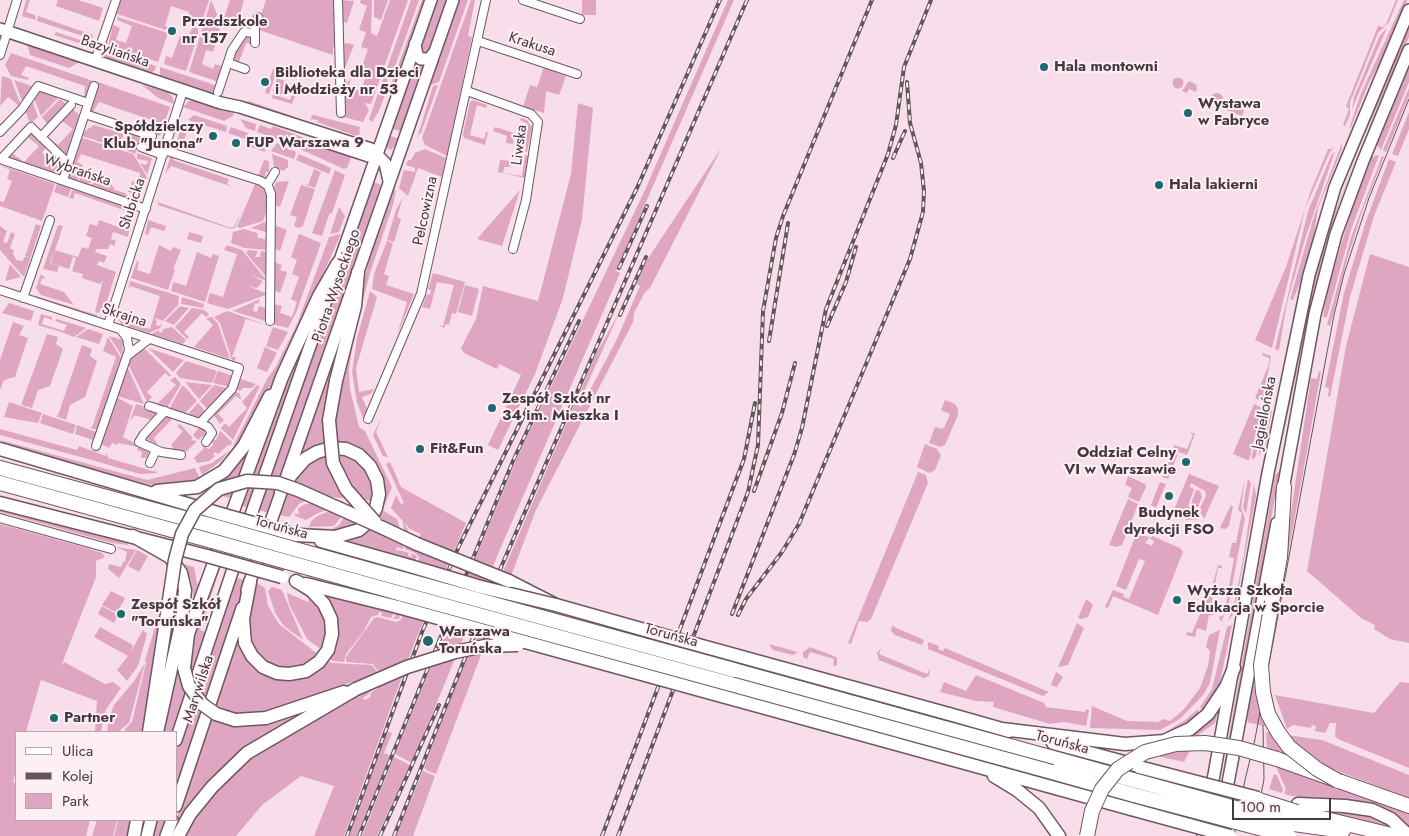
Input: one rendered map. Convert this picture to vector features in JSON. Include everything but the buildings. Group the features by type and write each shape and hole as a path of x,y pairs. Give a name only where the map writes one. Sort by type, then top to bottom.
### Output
{"highway":[{"name":"Toruńska","path":"0,468 294,541 1056,759 1138,774 1295,819 1334,836"},
{"name":"Toruńska","path":"0,483 287,562 400,600 1133,802 1295,819"},
{"path":"1284,487 1280,556 1261,672 1262,692 1268,714 1281,737 1294,751 1322,772 1338,781"},
{"path":"1087,836 1094,803 1113,775 1136,756 1168,745 1205,743 1239,748 1409,806"},
{"path":"1249,797 1295,819 1369,836"},
{"path":"1295,819 1402,835"}],"main road":[{"name":"Piotra Wysockiego","path":"230,578 338,264 378,158 431,0"},
{"name":"Piotra Wysockiego","path":"250,582 453,0"},
{"name":"Jagiellońska","path":"1203,836 1300,310 1335,187 1409,10"},
{"name":"Bazyliańska","path":"4,30 183,91 219,98 378,158"},
{"path":"415,44 417,55 421,59 429,59 434,53"},
{"name":"Jagiellońska","path":"1218,836 1315,314 1326,269 1363,161 1409,50"},
{"path":"388,185 388,171 378,158 395,155 404,141"},
{"path":"133,488 162,491 190,489 219,475 239,454 282,377 319,296 338,264"},
{"path":"358,272 355,306 336,381 328,430 333,463 350,495 382,528"},
{"path":"282,377 274,405 189,630 185,646 184,668 189,686 202,704 220,716 235,720 266,718 322,698 356,689"},
{"path":"282,492 291,474 305,459 321,450 336,448 355,453 370,466 378,485 377,506 366,525 346,536 294,541"},
{"name":"Toruńska","path":"0,449 133,488 219,521"},
{"path":"149,731 176,560 182,534 195,510 218,489 247,481 278,483 304,492 382,528 524,588 556,606"},
{"name":"Toruńska","path":"0,503 133,536 296,581 400,600 564,653 954,760 1051,779"},
{"path":"133,536 170,557 181,573 184,584 184,612 157,731"},
{"name":"Toruńska","path":"408,573 482,587 556,606 1002,729 1061,741 1138,774 1249,797"},
{"name":"Marywilska","path":"178,734 230,578"},
{"path":"250,582 244,613 243,636 248,650 256,661 274,672 289,674 309,669 324,655 332,634 329,611 319,597 296,581"},
{"name":"Marywilska","path":"178,800 250,582"},
{"path":"178,836 190,814 212,787 247,753 356,689 407,667 478,646 529,646 564,653"},
{"path":"1061,741 1125,744 1158,742 1190,729 1208,714 1226,687 1234,668"},
{"path":"954,760 990,774 1025,796 1052,823 1059,836"},
{"name":"Toruńska","path":"1133,802 1230,836"},
{"path":"1295,819 1345,806 1372,810 1391,818 1402,835"},
{"path":"134,836 137,821"},
{"path":"147,836 151,821"},
{"path":"166,836 172,821"}],"street":[{"path":"0,55 4,30 17,0"},
{"path":"95,61 116,0"},
{"path":"338,0 341,113"},
{"name":"Pelcowizna","path":"368,419 421,294 486,0"},
{"path":"523,0 580,19"},
{"path":"255,43 258,17"},
{"path":"219,98 232,50 244,32 255,33"},
{"name":"Krakusa","path":"478,41 577,74"},
{"path":"228,63 245,68"},
{"path":"0,132 22,109 38,86 88,103"},
{"path":"63,180 94,86"},
{"name":"Słubicka","path":"108,325 183,91"},
{"name":"Liwska","path":"467,91 531,114 538,122 526,200 513,249"},
{"path":"54,92 85,115 152,136"},
{"path":"41,137 71,105"},
{"path":"0,159 30,127 68,163"},
{"path":"141,147 164,152 267,185 271,194 270,321"},
{"name":"Wybrańska","path":"0,159 146,209"},
{"path":"267,185 275,172"},
{"path":"23,298 50,220"},
{"name":"Skrajna","path":"0,290 239,368 232,388 210,413"},
{"path":"96,446 127,357 128,343 120,329"},
{"path":"127,357 148,339"},
{"path":"148,406 200,423 212,432 206,442"},
{"path":"165,411 136,441 156,450 181,455"},
{"path":"200,423 210,413 215,420"},
{"path":"150,463 156,450"},
{"path":"0,518 111,550"}],"green space":[{"path":"26,0 30,0 26,12 35,15 36,20 22,16"},
{"path":"58,0 78,0 103,8 99,21 56,6"},
{"path":"121,0 209,0 202,21 198,25 193,22 195,14 191,23 186,21 189,12 171,6 165,26 173,29 172,32 117,14"},
{"path":"211,0 217,14 215,21 206,17"},
{"path":"230,0 244,0 239,18 232,16 229,26 222,23"},
{"path":"266,0 336,0 337,48 333,47 333,55 259,30 257,27"},
{"path":"340,0 354,1 347,23 344,22 342,29"},
{"path":"361,0 372,0 371,33 377,36 390,0 408,0 371,104 365,103 369,110 363,122 343,117 342,80 348,82 352,77 348,87 361,91 366,75 360,73 368,49 361,47 366,32 359,30 367,6 360,3"},
{"path":"374,0 388,0 381,20 374,17"},
{"path":"411,0 419,0 390,80 387,68"},
{"path":"422,0 427,0 402,70 392,90 391,85"},
{"path":"437,0 449,0 430,54 424,57 420,50"},
{"path":"457,0 468,0 439,82 430,85 434,65"},
{"path":"471,0 475,0 468,36 472,37 447,156 425,145 422,138"},
{"path":"582,0 596,0 596,15 582,15"},
{"path":"728,0 734,0 616,271 620,273 498,554 412,763 395,754 517,458 644,192"},
{"path":"1396,0 1398,0 1389,22 1378,33 1350,102 1350,115 1345,126 1343,125 1349,109 1346,106 1378,26 1383,27 1386,24"},
{"path":"1404,0 1407,0 1384,55 1369,83 1349,129 1361,93"},
{"path":"38,16 93,35 92,39 37,21"},
{"path":"118,17 168,33 158,62 108,45 113,25 120,28 116,40 126,43 132,26 117,20"},
{"path":"204,23 220,29 213,52 206,50 202,64 213,69 215,64 224,67 219,82 189,72"},
{"path":"193,26 198,28 198,35 186,71 164,64 166,56 172,58 180,36 183,38 189,35"},
{"path":"1409,26 1409,37 1365,134 1365,133"},
{"path":"1387,28 1352,110 1354,97 1380,35"},
{"path":"56,32 83,41 82,44 54,35"},
{"path":"245,34 253,36 250,44 246,43 238,65 233,63 231,57"},
{"path":"27,43 81,61 69,68 30,55"},
{"path":"347,43 354,45 343,73 342,45"},
{"path":"104,49 156,66 155,70 150,74 109,60 105,56"},
{"path":"11,53 93,81 88,101 75,97 76,94 84,97 85,86 26,66 21,75 29,78 28,80 11,76 5,65"},
{"path":"415,56 427,63 403,132 390,128"},
{"path":"1409,66 1409,82 1381,150 1377,145"},
{"path":"160,67 218,86 214,96 160,77"},
{"path":"544,67 566,76 559,95 546,91 544,113 523,107 530,85 537,87"},
{"path":"273,69 277,71 269,94 265,93"},
{"path":"386,71 388,87 379,111 372,122 369,119"},
{"path":"2,76 11,79 22,108 8,97 0,106"},
{"path":"1178,77 1184,83 1178,89 1172,83"},
{"path":"277,78 288,82 283,95 273,91"},
{"path":"14,80 35,87 23,103"},
{"path":"1189,81 1197,85 1196,92 1189,89 1187,93 1182,91"},
{"path":"98,82 170,107 160,136 147,132 148,130 156,133 157,122 99,102 93,112 101,114 100,116 87,111"},
{"path":"142,85 167,92 172,96 174,104 158,98"},
{"path":"438,85 421,133 418,135 433,86"},
{"path":"39,88 58,98 41,116 33,96"},
{"path":"1409,88 1409,96 1386,152 1383,150"},
{"path":"294,90 297,91 292,104 272,98 273,94 290,100"},
{"path":"1215,93 1219,93 1223,99 1219,105 1215,105 1211,101 1211,97"},
{"path":"1229,97 1246,105 1242,116 1222,108"},
{"path":"32,99 38,117 30,124 25,109"},
{"path":"60,99 68,106 49,126 42,117"},
{"path":"195,100 234,113 233,116 224,121 183,107 189,101"},
{"path":"473,100 487,105 486,108 477,105 470,135 484,139 486,132 488,132 485,145 464,138 463,134 470,102"},
{"path":"249,101 295,117 295,118 244,103"},
{"path":"578,103 593,108 582,219 563,298 535,374 498,450 488,445 521,375 499,364 497,369 464,353 461,348 476,319 483,286 538,301 571,174"},
{"path":"70,107 82,117 68,160 44,136 53,127 47,137 58,145 73,129 62,121 58,125 56,123"},
{"path":"1409,112 1409,129 1398,156 1392,154"},
{"path":"194,115 227,126 226,132 188,120"},
{"path":"313,115 360,127 359,137 317,122 318,120 310,119"},
{"path":"521,118 527,120 532,127 527,152 525,152 528,124 520,120"},
{"path":"240,119 256,124 255,131 246,128"},
{"path":"183,123 189,125 182,146 177,141"},
{"path":"94,125 124,135 116,147 79,135"},
{"path":"260,125 271,129 273,126 352,156 347,168 344,169 280,140 257,132"},
{"path":"231,127 248,133 248,140 228,133"},
{"path":"495,127 514,133 513,144 506,143 507,136 493,131"},
{"path":"31,129 48,145 42,153 52,159 56,154 66,162 62,177 5,158 18,143 20,145 12,153 24,162 39,146 25,135"},
{"path":"132,131 142,135 135,154 119,147 121,142"},
{"path":"387,135 400,139 391,150 387,148"},
{"path":"257,136 266,139 265,152 251,147"},
{"path":"79,137 133,154 147,177 143,188 131,185 132,181 139,183 140,173 81,154 77,162 83,165 82,168 70,164"},
{"path":"277,143 296,152 294,159 271,151"},
{"path":"1342,143 1342,149 1318,208 1313,240 1293,300 1290,299 1314,216"},
{"path":"722,147 650,288 645,292 634,313 633,322 536,510 436,774 428,771 424,768 464,663 597,352 620,311 578,405 581,407 616,341 640,286 635,283 647,260"},
{"path":"1333,147 1305,209 1272,348 1255,340 1286,267 1310,193 1328,149"},
{"path":"425,149 446,158 442,177 418,168 408,196 399,188 404,170 415,172 415,168 406,165 408,160 411,160 415,153"},
{"path":"1335,151 1305,239 1287,303 1279,350 1275,349 1308,211 1331,156"},
{"path":"137,153 152,158 147,175 140,163 146,165 148,161 137,159"},
{"path":"1357,153 1338,206 1311,307 1278,459 1313,283 1329,228"},
{"path":"272,154 288,160 288,167 283,171 274,167"},
{"path":"299,154 331,168 329,174 296,160"},
{"path":"171,155 174,156 173,160 229,179 227,184 233,187 171,166 165,174"},
{"path":"525,155 528,156 525,178 498,172 500,160 511,161 510,167 504,167 503,173 522,176"},
{"path":"1379,155 1351,230 1327,317 1323,317 1327,291 1352,209 1372,157"},
{"path":"1382,156 1384,157 1362,212 1347,260 1330,326 1327,325 1351,237"},
{"path":"1389,159 1396,162 1374,216 1350,297 1330,397 1328,396 1329,388 1325,387 1344,293 1366,221"},
{"path":"264,160 269,161 269,172 266,172 265,175 267,177 263,179 258,176"},
{"path":"0,165 55,184 42,221 0,206 0,201 4,202 12,181 7,179 10,170"},
{"path":"69,167 82,170 77,183 65,178"},
{"path":"314,169 321,172 315,188 303,184 308,185"},
{"path":"335,170 345,175 322,236 312,233"},
{"path":"83,171 94,175 91,182 85,186 78,183"},
{"path":"103,178 108,179 115,190 125,193 133,203 88,186"},
{"path":"58,181 72,186 68,197 54,192"},
{"path":"289,181 280,207 274,205 273,191 276,182"},
{"path":"371,181 381,185 362,240 359,257 270,513 257,510"},
{"path":"256,182 262,184 268,194 268,206 263,221 240,228 237,227"},
{"path":"301,185 315,189 303,226 298,228 294,226 297,217 290,215"},
{"path":"74,186 82,192 109,199 131,209 137,209 135,214 75,193 73,199 69,198"},
{"path":"129,187 142,192 138,204 131,198 132,193 128,192"},
{"path":"393,189 396,190 393,205 370,273 355,331 349,369 350,389 359,427 365,431 392,487 385,505 381,504 379,477 333,442 333,429 340,378 370,257"},
{"path":"520,190 502,246 477,239 491,223"},
{"path":"403,197 397,217 401,219 394,242 387,240 396,210"},
{"path":"158,202 231,228 234,227 242,210 235,228 231,229 158,205"},
{"path":"339,207 345,216 339,232 330,234"},
{"path":"99,220 129,231 128,237 113,232 111,239 116,241 114,246 110,244 108,249 96,249 95,252 107,256 104,263 99,261 97,265 116,272 104,310 97,313 95,312 103,280 100,284 82,278 83,274 72,271 76,258 61,252 73,257 69,269 51,263 54,250 50,263 59,266 57,272 43,269 58,225 63,226 55,250 78,257 82,247 88,249 92,238 86,236 90,224 97,226"},
{"path":"148,220 166,226 164,231 151,227 148,235 145,234"},
{"path":"264,222 268,224 266,232 251,228"},
{"path":"36,224 41,226 24,277 0,250 0,226 7,231 3,242 7,243 11,232 15,234 10,248 14,250 13,253 16,260 23,261 24,257 28,257 25,256"},
{"path":"274,225 287,230 280,251 274,248"},
{"path":"244,229 257,233 258,238 265,239 268,250 244,248 231,243 233,232"},
{"path":"189,232 203,236 201,243 187,239"},
{"path":"299,234 321,243 296,313 288,328 272,324 272,305 282,306 280,313 292,317 297,302 291,299 299,277 292,274 297,260 291,257"},
{"path":"341,234 289,351 242,441 235,449 233,446 297,324 329,237"},
{"path":"387,241 393,243 384,274 389,276 386,285 414,294 397,335 407,302 372,289 374,274"},
{"path":"159,245 171,251 173,247 181,250 173,269 175,270 168,290 131,278 137,261 139,262 137,270 150,274"},
{"path":"227,245 242,250 267,281 251,275 263,281 257,288 248,286 268,294 228,309 207,303 210,293 223,297 237,254 224,250"},
{"path":"248,250 258,251 255,257 260,257 261,251 268,252 268,279 246,253"},
{"path":"197,252 211,258 213,254 219,256 205,302 171,291 173,282 186,286"},
{"path":"1370,254 1409,267 1409,643 1390,639 1374,629 1375,625 1361,618 1307,571 1346,346"},
{"path":"274,262 282,265 280,270 287,272 280,293 272,289"},
{"path":"10,264 21,277 5,281"},
{"path":"433,273 465,282 456,314 452,313 449,325 446,324 444,328 438,325 443,326 454,285 437,282 430,309 422,307 427,294 430,295 431,290 428,289"},
{"path":"41,274 46,279 42,278 40,284 64,292 74,305 41,295 36,288"},
{"path":"130,281 179,296 178,305 163,321 154,318 157,321 156,325 159,326 162,323 160,328 149,333 121,324 118,318 120,313 120,320 150,329 160,296 130,286 128,290"},
{"path":"465,285 479,289 472,316 458,312"},
{"path":"370,291 377,297 356,368 359,392 374,389 371,394 362,397 368,411 364,420 357,403 352,372 357,338"},
{"path":"36,296 97,315 97,319 35,298"},
{"path":"182,297 204,304 203,308 181,304"},
{"path":"322,297 250,508 240,505 279,400"},
{"path":"260,299 258,304 255,303 253,311 257,312 259,306 268,309 268,322 233,311"},
{"path":"9,303 34,311 31,321 2,313"},
{"path":"351,304 324,421 325,445 297,462"},
{"path":"180,306 189,308 174,325 165,321"},
{"path":"192,308 204,310 209,314 206,317 202,313 184,332 189,337 187,339 175,327"},
{"path":"227,311 270,326 246,319 232,357 236,357 235,361 232,360 220,323 214,317"},
{"path":"41,314 52,317 52,320 44,317 42,324 64,331 67,325 55,321 57,319 86,328 74,337 38,325"},
{"path":"212,317 218,324 230,359 194,347 213,325 206,318"},
{"path":"13,322 24,326 19,335 28,338 15,377 4,380 0,390 0,360"},
{"path":"172,327 186,340 183,344 151,334 159,330 162,333 163,329"},
{"path":"273,327 288,332 278,350 266,346"},
{"path":"88,329 103,334 99,344 76,337"},
{"path":"47,334 58,337 56,344 63,349 50,386 38,390 32,408 21,405"},
{"path":"109,336 123,340 122,356"},
{"path":"108,337 121,358 97,430 90,428 92,427 116,357 103,351"},
{"path":"82,345 92,349 90,356 97,361 85,397 70,405 66,420 56,416 58,415"},
{"path":"142,346 171,375 170,377 165,373 147,392 152,397 147,402 128,364 132,356"},
{"path":"265,347 277,353 267,372 257,368"},
{"path":"148,348 184,360 173,372"},
{"path":"1263,353 1271,356 1263,402 1255,398 1269,364 1269,358 1262,355"},
{"path":"186,361 217,371 212,383 180,378 176,373"},
{"path":"127,366 144,404 117,396"},
{"path":"218,371 233,376 230,387 213,383"},
{"path":"1319,371 1321,372 1267,673 1311,378 1317,379"},
{"path":"175,377 181,384 167,408 153,404 155,402 157,404 176,385 170,380"},
{"path":"238,378 256,384 252,388 243,388 240,391 234,388"},
{"path":"185,382 212,385 199,399"},
{"path":"214,385 230,389 209,411 200,401"},
{"path":"257,385 260,386 233,440 221,428 225,423 229,427 247,408 242,402"},
{"path":"182,386 197,401 183,415 169,409"},
{"path":"233,390 240,394 241,400 236,396 218,414 224,420 220,424 213,414"},
{"path":"116,397 133,406 123,437 149,450 147,458 141,458 142,452 137,450 138,447 112,443 109,448 101,444"},
{"path":"272,399 233,499 216,494 210,486"},
{"path":"945,400 955,404 958,409 958,415 945,445 940,447 929,443 935,427 942,429 950,414 941,410"},
{"path":"9,402 42,413 38,423 4,417"},
{"path":"198,403 207,413 198,420 187,415"},
{"path":"136,404 158,411 159,413 154,421 135,415 130,421"},
{"path":"1254,404 1262,408 1249,460 1247,460 1233,454"},
{"path":"1264,409 1256,456 1252,460 1252,455"},
{"path":"1269,410 1272,411 1265,445 1258,457"},
{"path":"43,414 76,425 73,434 40,423"},
{"path":"164,416 180,418 177,421 173,418 154,438 158,445 149,441 145,436"},
{"path":"382,416 376,432 388,457 383,456 373,435"},
{"path":"180,424 193,438 191,440 197,441 184,454 170,452 173,447 171,445 183,431 177,426"},
{"path":"77,425 96,432 93,440 75,434"},
{"path":"201,425 209,434 206,439 202,436 198,440 193,435"},
{"path":"0,429 77,450 79,446 106,456 107,453 108,458 156,472 155,467 157,473 140,474 0,435"},
{"path":"220,431 232,442 231,445 228,445 218,454 215,452 213,454 215,456 209,461 197,463 194,458 204,448 202,445 209,449 213,445 212,439 216,440"},
{"path":"1190,432 1195,434 1187,455 1173,450 1174,445 1187,449 1193,435"},
{"path":"0,440 147,480 195,468 201,481 164,486 147,484 5,446 5,443"},
{"path":"925,444 937,449 941,455 935,470 929,473 917,467"},
{"path":"230,450 221,461 202,475 199,467 212,463"},
{"path":"333,451 360,461 374,483 373,502 359,498 349,499 325,496 309,499 299,504 289,517 280,515 290,488 306,462"},
{"path":"1173,452 1178,454 1168,479 1162,477"},
{"path":"390,462 401,487 466,523 415,641 344,836 314,836 334,786 301,776 262,805 236,836 183,836 212,792 261,748 368,690 370,693 363,698 365,700 370,697 371,692 377,689 380,674 373,664 346,662 346,657 374,618 377,617 396,622 401,620 419,557 405,549 409,532 419,537 421,534 410,529 391,508 396,495 401,504 404,503 386,464"},
{"path":"1280,470 1244,667 1222,776 1275,475"},
{"path":"918,472 926,475 928,483 871,619 867,622 859,621 851,644 848,643"},
{"path":"1189,474 1219,486 1204,519 1199,510 1206,496 1205,491 1191,483 1190,487 1194,489 1188,506 1196,510 1200,519 1187,520 1173,512"},
{"path":"1128,476 1145,484 1146,487 1139,502 1128,497 1132,488 1125,485"},
{"path":"1245,479 1241,508 1245,518 1228,607 1221,622 1219,617 1224,615 1234,558 1229,557 1232,543 1236,543 1242,513 1238,510"},
{"path":"1248,479 1251,483 1246,514 1243,507"},
{"path":"1160,482 1166,484 1156,508 1151,505"},
{"path":"1254,483 1256,496 1234,613 1228,621 1234,605 1244,554"},
{"path":"1196,490 1200,491 1202,497 1198,507 1191,504"},
{"path":"326,499 343,501 343,504 316,514 306,520 295,516 295,513 299,515 298,509 303,505"},
{"path":"1128,499 1138,504 1122,545 1117,547 1109,545"},
{"path":"359,501 371,504 350,506 334,526 309,527 312,520 319,515"},
{"path":"1231,505 1233,506 1229,526 1225,529 1220,528"},
{"path":"355,506 373,507 349,531 316,532 298,527 332,529 339,525 346,514"},
{"path":"0,509 128,543 128,545 112,543 0,512"},
{"path":"380,509 397,519 401,531 405,534 402,519 408,530 403,549 397,547 396,551 409,553 408,556 412,557 411,553 417,556 399,619 393,619 396,615 393,614 391,618 381,616 382,612 371,617 364,631 346,654 344,662 333,661 328,658 335,643 316,590 397,611 411,561 338,541"},
{"path":"0,524 87,548 102,553 105,557 96,561 96,577 61,666 64,662 105,684 113,682 121,688 105,711 101,731 95,731 97,701 41,680 26,731 15,731 15,774 13,782 15,783 15,821 90,821 86,836 0,836"},
{"path":"1138,535 1150,537 1145,543 1152,546 1154,541 1150,539 1152,536 1180,548 1183,552 1158,615 1113,596 1108,608 1105,607 1113,590 1124,594 1123,597 1129,599 1145,561 1139,559 1126,590 1116,586 1135,537"},
{"path":"116,547 136,550 119,578 108,569 109,564 121,567 123,562 125,562 127,552"},
{"path":"137,550 148,556 139,572 128,566"},
{"path":"1219,561 1218,565 1222,566 1222,568 1218,568 1211,606 1215,607 1215,609 1210,608 1209,612 1214,615 1209,615 1206,631 1197,628 1195,637 1186,635 1188,632 1192,633 1213,583"},
{"path":"184,564 194,567 197,583 201,585 187,653 215,570 219,571 200,630 206,632 204,642 175,731 160,731 191,594 191,601 194,599 191,580"},
{"path":"178,576 182,598 153,731"},
{"path":"234,577 247,581 178,789 178,746"},
{"path":"257,583 265,588 268,606 279,624 319,655 298,669 272,667 256,655 247,629"},
{"path":"289,585 316,600 328,625 322,650 307,639 289,604 287,593 308,602 309,599"},
{"path":"272,587 282,590 303,640 284,626 275,613 268,591"},
{"path":"111,591 125,598 117,613 102,605"},
{"path":"1086,599 1093,605 1088,617 1078,618"},
{"path":"102,606 118,615 114,623 98,614"},
{"path":"160,611 163,611 145,731 125,731 132,722 146,663 145,660"},
{"path":"1077,623 1084,628 1068,665 1058,667"},
{"path":"1232,625 1218,691 1198,719 1187,726 1202,711 1200,707 1212,689 1227,627"},
{"path":"892,626 924,640 922,645 895,635 891,631"},
{"path":"100,627 133,645 130,653 143,630 147,634 138,666 127,681 117,670 128,656 94,637"},
{"path":"239,629 268,674 327,660 332,663 372,665 378,673 233,724 338,696 264,738 171,836 176,821 178,821 178,815"},
{"path":"1220,630 1210,683 1203,695 1180,719 1160,730 1090,728 1092,706 1127,721 1158,722 1163,719 1170,721 1184,709 1200,688 1208,666 1210,651 1206,647 1209,635"},
{"path":"928,642 939,646 938,649 943,651 945,648 1049,692 1043,696 928,649"},
{"path":"769,644 798,652 793,655 773,650"},
{"path":"810,647 837,658 837,665 833,666 834,659 810,652 807,659 803,657 803,652"},
{"path":"881,648 879,654 927,674 930,668 929,676 924,678 879,660 877,653"},
{"path":"145,663 129,723 119,731 107,731 109,718 114,705 134,681"},
{"path":"1056,672 1063,677 1057,687 1051,685"},
{"path":"976,675 1044,703 1046,707 1085,712 1086,709 1089,710 1086,726 1064,722 1050,724 993,707 994,702 976,701 940,692 944,682 966,691"},
{"path":"1400,682 1409,683 1409,768 1338,739 1335,736 1336,723 1330,723 1325,733 1315,731 1316,726 1312,725 1311,728 1293,725 1287,729 1275,695 1374,713"},
{"path":"1252,686 1270,689 1278,722 1266,726 1249,723 1247,720"},
{"path":"1219,708 1215,723 1198,735 1184,762 1161,757 1158,754"},
{"path":"1198,709 1198,714 1189,722 1164,733 1185,720"},
{"path":"387,731 392,733 384,753 390,755 357,836 349,836"},
{"path":"1266,732 1322,740 1409,775 1409,798 1314,762 1409,810 1409,829 1399,819 1284,794 1286,789 1276,767 1268,764"},
{"path":"394,757 410,765 377,836 362,836"},
{"path":"423,771 435,776 413,836 396,836"},
{"path":"1274,774 1277,775 1283,790 1282,793 1269,789"},
{"path":"1305,808 1372,813 1401,833"},
{"path":"97,821 117,821 113,836 92,836"},
{"path":"118,821 132,821 129,836 114,836"},
{"path":"155,821 168,821 163,836 151,836"}],"tram line":[{"path":"1234,836 1255,739 1334,315 1344,274 1369,198 1409,99"},
{"path":"1256,836 1255,825 1264,779 1263,725"}],"railway":[{"path":"347,836 422,632 459,546 637,188 720,0"},
{"path":"394,836 502,565 747,0"},
{"path":"618,836 748,492 758,445 763,311 776,238 783,216 872,0"},
{"path":"732,614 794,455 802,428 826,309 888,154 896,125 904,67 931,0"},
{"path":"738,615 746,599 782,552 799,524 910,259 923,212 924,191 921,163 910,123 907,82"},
{"path":"893,158 905,131"},
{"path":"619,268 647,206"},
{"path":"769,341 788,223"},
{"path":"827,326 846,282 856,247"},
{"path":"620,315 646,257"},
{"path":"359,836 513,461 579,321"},
{"path":"754,491 782,413 795,363"},
{"path":"602,836 744,459 755,403"},
{"path":"380,836 439,705"}],"place":[{"name":"Przedszkole nr 157","path":"172,31"},
{"name":"Hala montowni","path":"1044,67"},
{"name":"Biblioteka dla Dzieci i Młodzieży nr 53","path":"265,82"},
{"name":"Wystawa w Fabryce","path":"1188,113"},
{"name":"Spółdzielczy Klub \"Junona\"","path":"213,136"},
{"name":"FUP Warszawa 9","path":"236,143"},
{"name":"Hala lakierni","path":"1159,185"},
{"name":"Zespół Szkół nr 34 im. Mieszka I","path":"492,408"},
{"name":"Fit&Fun","path":"420,449"},
{"name":"Oddział Celny VI w Warszawie","path":"1186,462"},
{"name":"Budynek dyrekcji FSO","path":"1169,496"},
{"name":"Wyższa Szkoła Edukacja w Sporcie","path":"1177,600"},
{"name":"Zespół Szkół \"Toruńska\"","path":"121,614"},
{"name":"Warszawa Toruńska","path":"428,641"},
{"name":"Partner","path":"54,718"}]}
